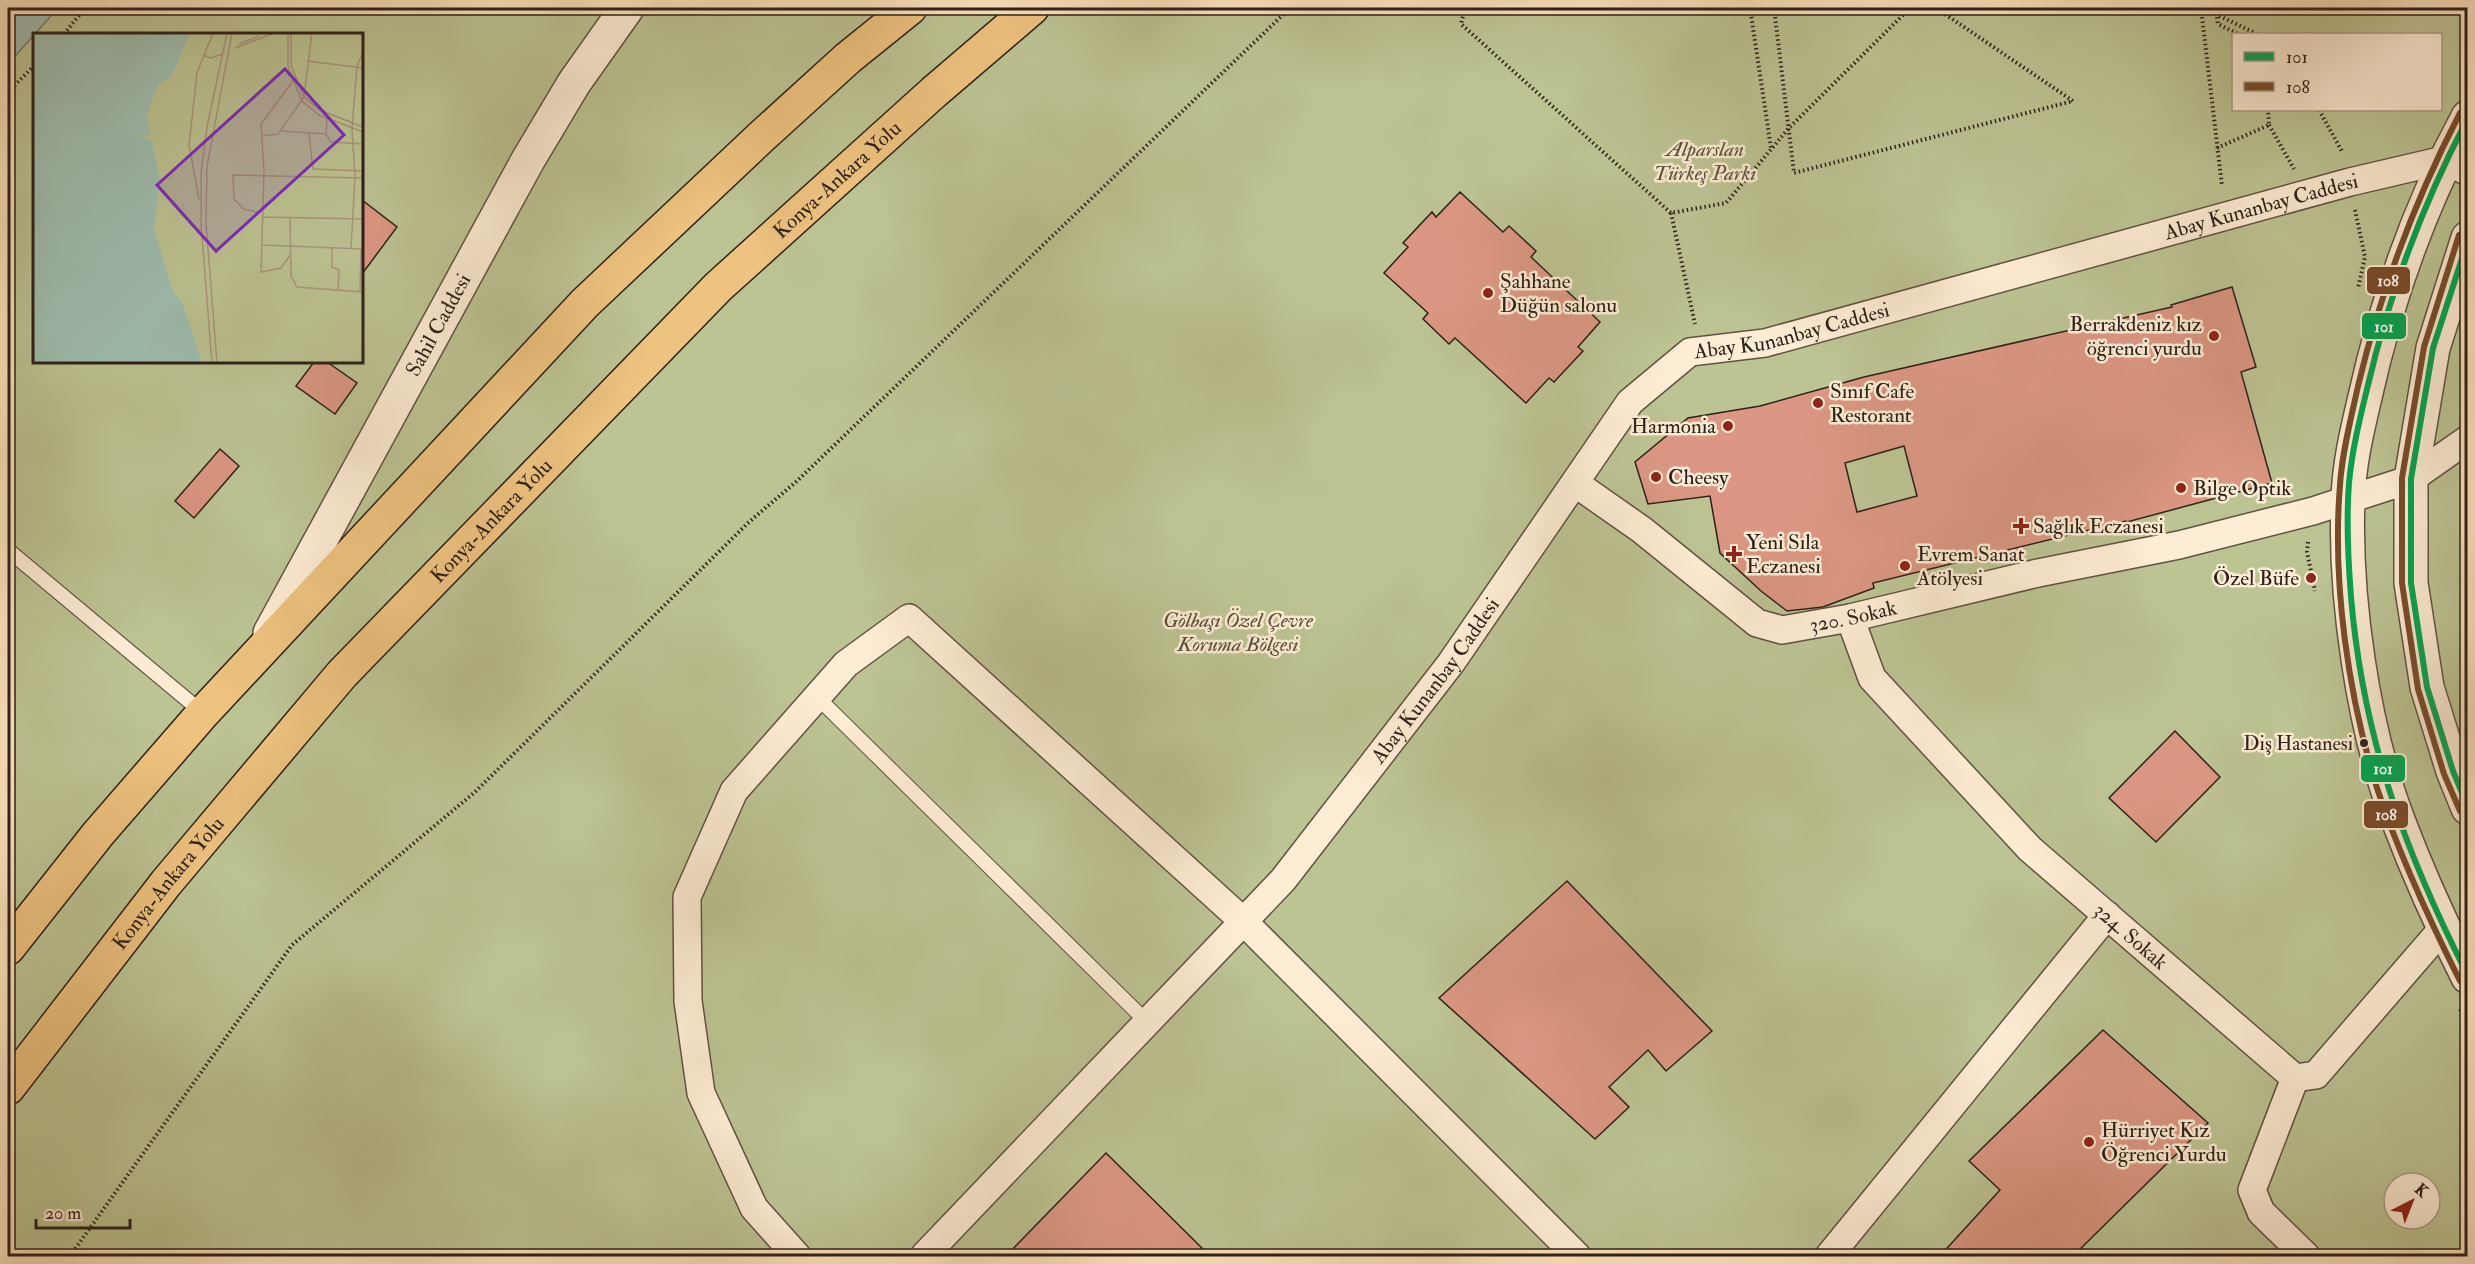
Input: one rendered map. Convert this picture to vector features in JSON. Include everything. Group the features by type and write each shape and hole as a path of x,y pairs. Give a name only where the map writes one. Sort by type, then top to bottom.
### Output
{"highway":[{"path":"8,948 98,834 262,648 585,303 848,58 910,8"},
{"name":"Konya-Ankara Yolu","path":"8,1088 166,883 342,674 718,287 934,92 1032,8"}],"street":[{"name":"Sahil Caddesi","path":"262,648 528,160 574,83 627,8"},
{"path":"2468,117 2456,166 2404,254 2376,344 2351,458 2348,500 2350,587 2359,660 2371,722 2397,818 2443,928 2468,977"},
{"name":"Abay Kunanbay Caddesi","path":"924,1257 1282,880 1451,663 1630,402 1690,352 1765,343 2350,182 2456,166"},
{"path":"2468,238 2433,348 2411,479 2411,583 2427,687 2453,771 2468,807"},
{"name":"320. Sokak","path":"1575,483 1641,531 1757,623 1782,630 1850,618 2038,573 2179,545 2313,511 2411,479 2468,439"},
{"path":"797,1257 754,1208 701,1093 688,1002 687,897 734,791 846,664 909,618 1243,921 1577,1257"},
{"name":"324. Sokak","path":"1850,618 1872,678 2030,849 2295,1078"},
{"path":"1829,1257 2107,915"},
{"path":"2306,1257 2261,1212 2252,1190 2295,1078 2316,1075 2443,928"}],"lane":[{"path":"8,550 204,713"},
{"path":"818,697 1148,1023"}],"path":[{"path":"65,33 85,8"},
{"path":"70,1257 292,945 475,792 749,522 797,481 1290,8"},
{"path":"1465,8 1461,24 1671,213 1701,351"},
{"path":"1750,8 1772,148"},
{"path":"1774,8 1794,173 2073,101 1936,8"},
{"path":"1671,213 1726,204 1789,128 1910,8"},
{"path":"2225,217 2202,8 2255,33"},
{"path":"2216,8 2218,24 2236,33"},
{"path":"8,92 33,67"},
{"path":"2268,111 2269,125 2308,194"},
{"path":"2320,111 2346,158"},
{"path":"2217,148 2269,125"}],"green space":[{"name":"Gölbaşı Özel Çevre Koruma Bölgesi","path":"8,8 2467,8 2467,1256 8,1256"}],"shaded area":[{"path":"8,8 58,8 36,33 33,33 33,36 8,64"}],"building":[{"name":"Şahhane Düğün salonu","path":"1460,192 1503,232 1509,226 1536,251 1531,257 1600,322 1578,347 1583,351 1554,382 1549,378 1526,403 1455,338 1449,344 1423,319 1428,313 1384,273 1408,247 1403,243 1432,212 1436,217"},
{"path":"363,201 397,227 363,273"},
{"path":"2232,287 2256,367 2241,372 2272,483 2127,522 1873,583 1874,588 1823,607 1787,611 1761,591 1720,553 1710,496 1648,504 1635,462 1688,418 1760,406 1864,377 2172,307 2171,305","holes":["1904,446 1917,496 1857,512 1845,463"]},
{"path":"313,363 328,363 357,383 335,414 296,386"},
{"path":"220,449 239,466 194,518 175,501"},
{"path":"2175,731 2220,777 2156,842 2109,798"},
{"path":"1567,881 1712,1031 1666,1071 1648,1050 1609,1087 1629,1107 1595,1139 1439,998"},
{"name":"Hürriyet Kız Öğrenci Yurdu","path":"2103,1030 2208,1123 2072,1257 1939,1257 2000,1190 1969,1161"},
{"path":"1106,1153 1211,1257 1005,1257"}],"transit line":[{"name":"108","path":"2460,113 2414,212 2377,315 2367,350 2341,473 2338,560 2350,677 2377,788 2405,862 2460,981"},
{"name":"101","path":"2468,118 2436,182 2397,282 2377,350 2354,446 2349,483 2348,526 2351,597 2357,649 2376,746 2406,838 2424,883 2468,976"},
{"name":"108","path":"2459,235 2424,347 2402,478 2402,583 2418,689 2444,774 2460,811"},
{"name":"101","path":"2468,240 2433,348 2411,479 2411,583 2427,687 2453,771 2468,807"}],"place":[{"name":"Şahhane Düğün salonu","path":"1488,293"},
{"name":"Berrakdeniz kız öğrenci yurdu","path":"2214,336"},
{"name":"Sınıf Cafe Restorant","path":"1818,403"},
{"name":"Harmonia","path":"1728,426"},
{"name":"Cheesy","path":"1656,477"},
{"name":"Bilge Optik","path":"2181,488"},
{"name":"Sağlık Eczanesi","path":"2021,526"},
{"name":"Yeni Sıla Eczanesi","path":"1734,554"},
{"name":"Evrem Sanat Atölyesi","path":"1905,566"},
{"name":"Özel Büfe","path":"2311,578"},
{"name":"Diş Hastanesi","path":"2364,743"},
{"name":"Hürriyet Kız Öğrenci Yurdu","path":"2089,1142"}],"park label":[{"name":"Alparslan Türkeş Parkı","path":"1705,161"}]}
